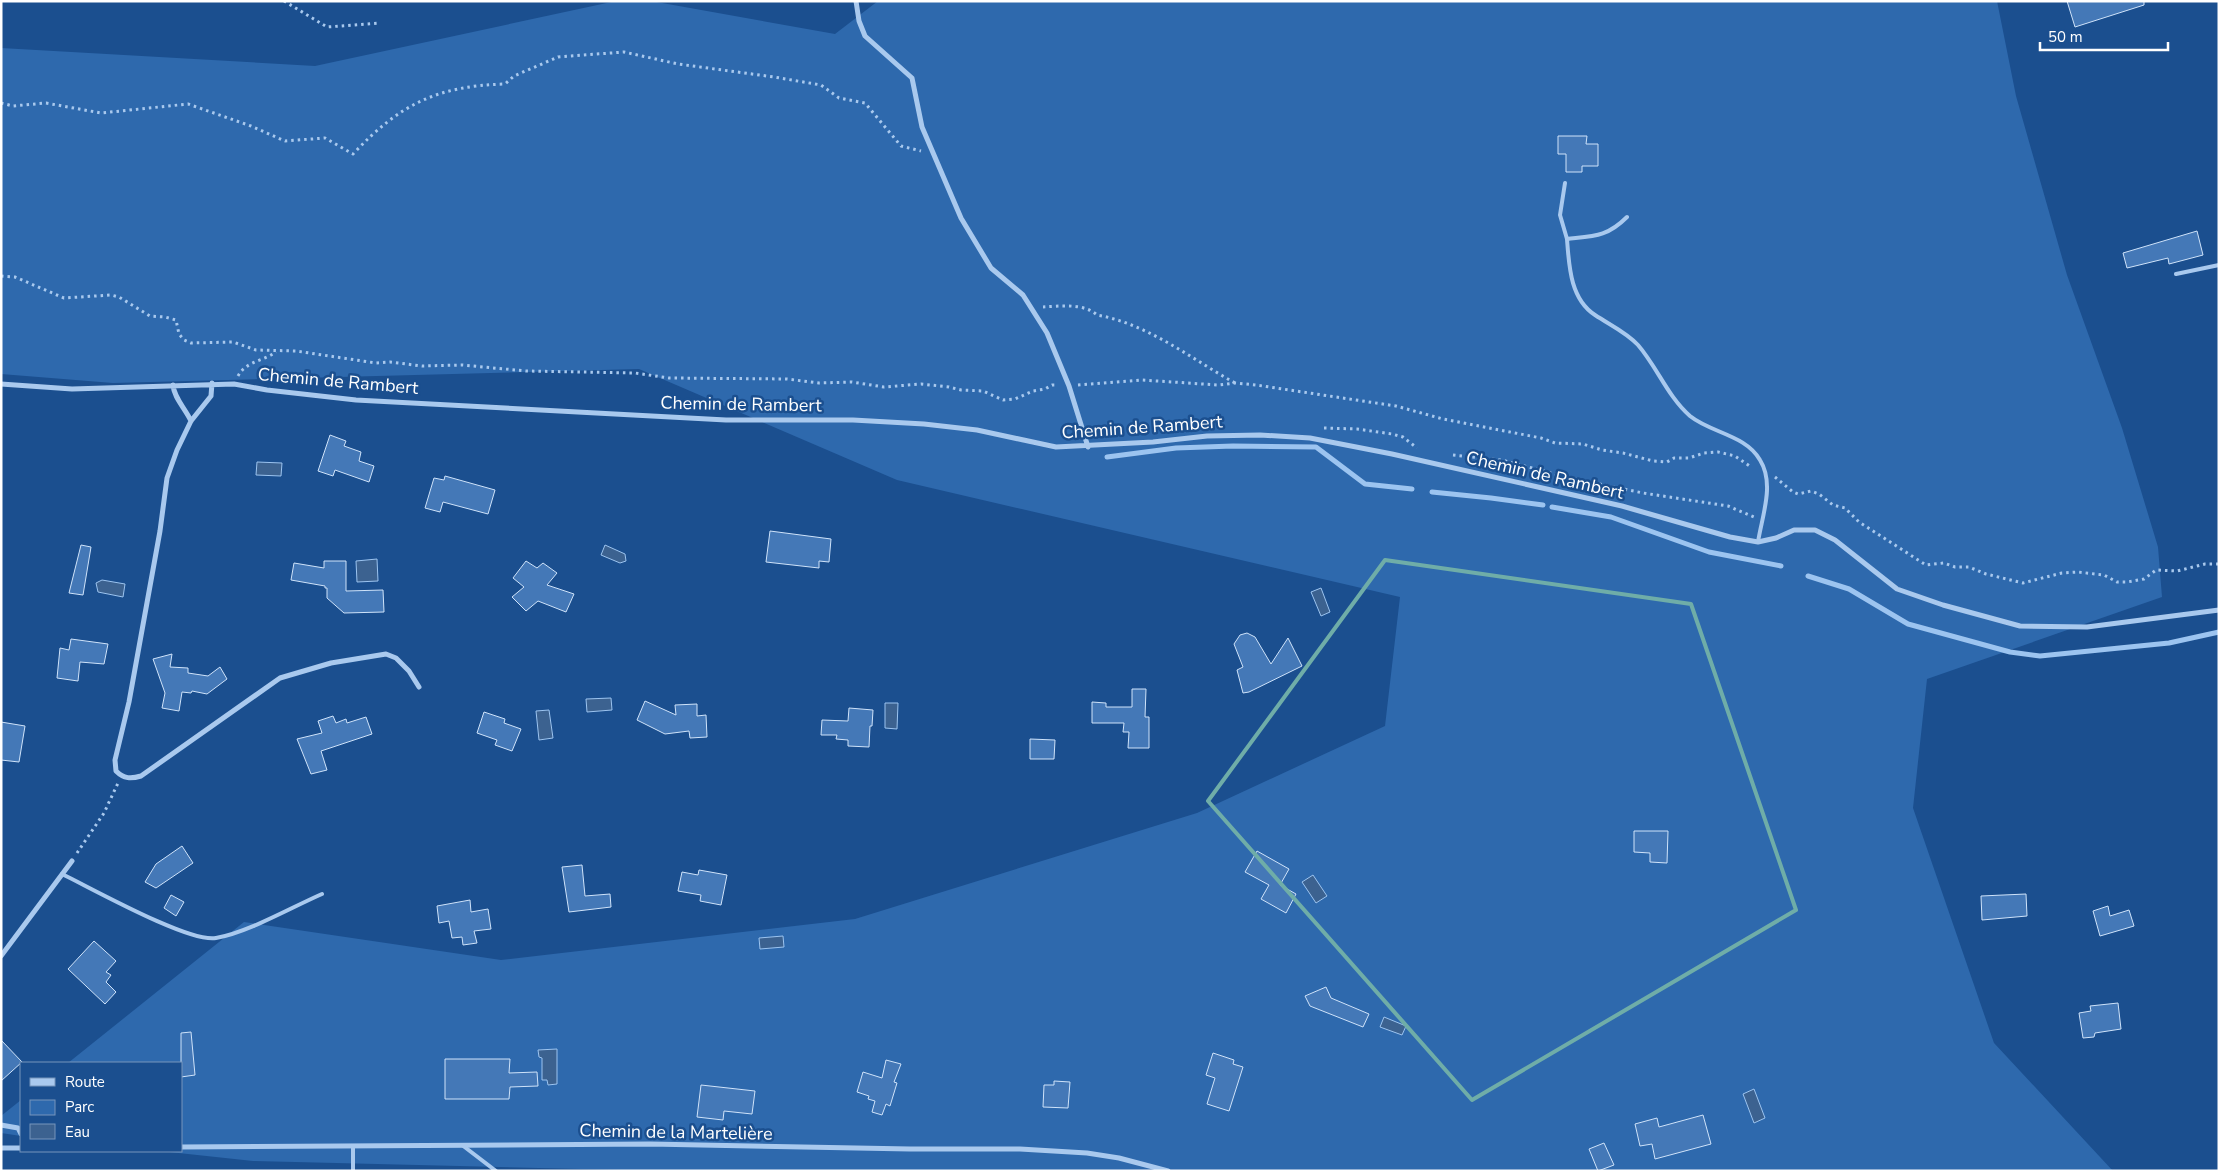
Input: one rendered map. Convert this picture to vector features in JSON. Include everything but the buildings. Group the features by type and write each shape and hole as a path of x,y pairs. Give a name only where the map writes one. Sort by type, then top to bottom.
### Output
{"street":[{"path":"856,1 859,22 865,36 912,78 922,127 960,218 991,268 1023,295 1047,333 1069,386 1088,447"},
{"path":"212,383 211,396 191,421 177,450 167,478 152,579 129,702 114,766 121,776 128,778 141,776 280,678 330,663 386,654 396,658 409,671 419,687"},
{"name":"Chemin de Rambert","path":"1,384 72,389 212,383 376,401 726,420 853,420 924,424 977,430 1056,447 1088,447 1208,436 1260,435 1310,438 1612,504 1730,537 1758,542 1776,538 1794,530 1815,530 1835,540 1898,589 1943,605 2020,626 2087,627 2219,610"},
{"path":"172,385 191,421"},
{"path":"1,956 72,861"},
{"path":"1,1125 18,1128 20,1132"},
{"name":"Chemin de la Martelière","path":"182,1147 650,1144 1020,1149 1087,1153 1119,1158 1168,1171"},
{"path":"1,1148 20,1148"}],"lane":[{"path":"1566,183 1560,215 1567,239 1569,268 1574,286 1582,302 1592,314 1626,334 1639,346 1680,405 1690,416 1752,450 1761,460 1766,473 1767,497 1758,542"},
{"path":"1567,239 1594,236 1614,230 1627,217"},
{"path":"2176,274 2219,265"},
{"path":"62,874 171,928 197,937 214,939 238,932 322,894"},
{"path":"462,1145 496,1171"},
{"path":"353,1146 353,1171"}],"path":[{"path":"284,1 327,27 380,23"},
{"path":"1,103 13,106 46,104 101,113 188,104 251,126 285,141 326,138 353,154 392,117 433,94 479,85 505,84 514,76 558,57 624,52 678,64 821,85 839,98 865,103 901,146 934,154"},
{"path":"1,276 15,277 64,298 103,294 119,297 150,316 176,320 179,334 184,340 191,343 233,342 256,350 296,351 346,360 422,366 462,364 526,371 635,374 668,378 787,379 819,383 852,382 884,387 921,384 983,391 1003,400 1015,399 1052,385 1069,386 1142,380 1218,386 1235,383 1288,388 1396,406 1443,420 1541,438 1555,443 1583,444 1653,461 1667,462 1674,458 1689,458 1704,453 1718,452 1735,456 1758,472 1766,473 1779,480 1793,492 1798,494 1812,491 1833,505 1845,508 1859,522 1926,565 1944,563 1969,567 1986,574 2023,583 2062,573 2078,572 2104,575 2116,582 2127,582 2144,579 2156,570 2177,571 2205,564 2219,564"},
{"path":"1032,308 1078,306 1097,314 1127,322 1156,336 1235,383"},
{"path":"234,384 241,371 277,351"},
{"path":"1310,438 1320,428 1357,429 1403,437 1422,450"},
{"path":"1447,455 1502,460 1570,478 1643,493 1728,506 1762,520"},
{"path":"72,861 104,813 121,776"}],"highlighted area":[{"path":"1385,560 1691,604 1796,910 1472,1100 1208,801"}],"green space":[{"path":"616,1 651,1 835,34 878,1 1997,1 2016,96 2067,275 2122,428 2158,547 2162,597 1927,679 1913,808 1994,1043 2113,1171 662,1171 253,1161 169,1152 182,1152 182,1062 69,1062 244,922 501,960 855,919 1197,813 1385,726 1400,597 897,480 639,369 113,383 1,374 1,48 315,66"},
{"path":"20,1101 20,1136 1,1133 1,1116"}],"water":[{"path":"257,462 282,463 281,476 256,475"},
{"path":"605,545 625,554 626,561 620,563 601,555"},
{"path":"377,559 378,581 357,582 356,561"},
{"path":"102,580 125,584 123,597 98,592 96,583"},
{"path":"1321,588 1330,612 1321,616 1311,592"},
{"path":"611,698 612,710 587,712 586,699"},
{"path":"885,703 898,703 897,729 885,728"},
{"path":"549,710 553,738 539,740 536,711"},
{"path":"1313,875 1327,896 1316,903 1302,882"},
{"path":"783,936 784,947 760,949 759,938"},
{"path":"1384,1017 1406,1026 1402,1035 1380,1027"},
{"path":"557,1049 557,1084 548,1085 547,1080 542,1080 542,1058 539,1057 538,1050"},
{"path":"1754,1089 1765,1118 1754,1123 1743,1094"}],"waterway":[{"path":"1107,457 1176,448 1233,446 1316,447 1365,484 1412,489"},
{"path":"1432,492 1543,505"},
{"path":"1552,507 1611,517 1709,552 1781,566"},
{"path":"1808,576 1849,589 1908,624 2010,652 2040,656 2169,643 2219,632"}]}
